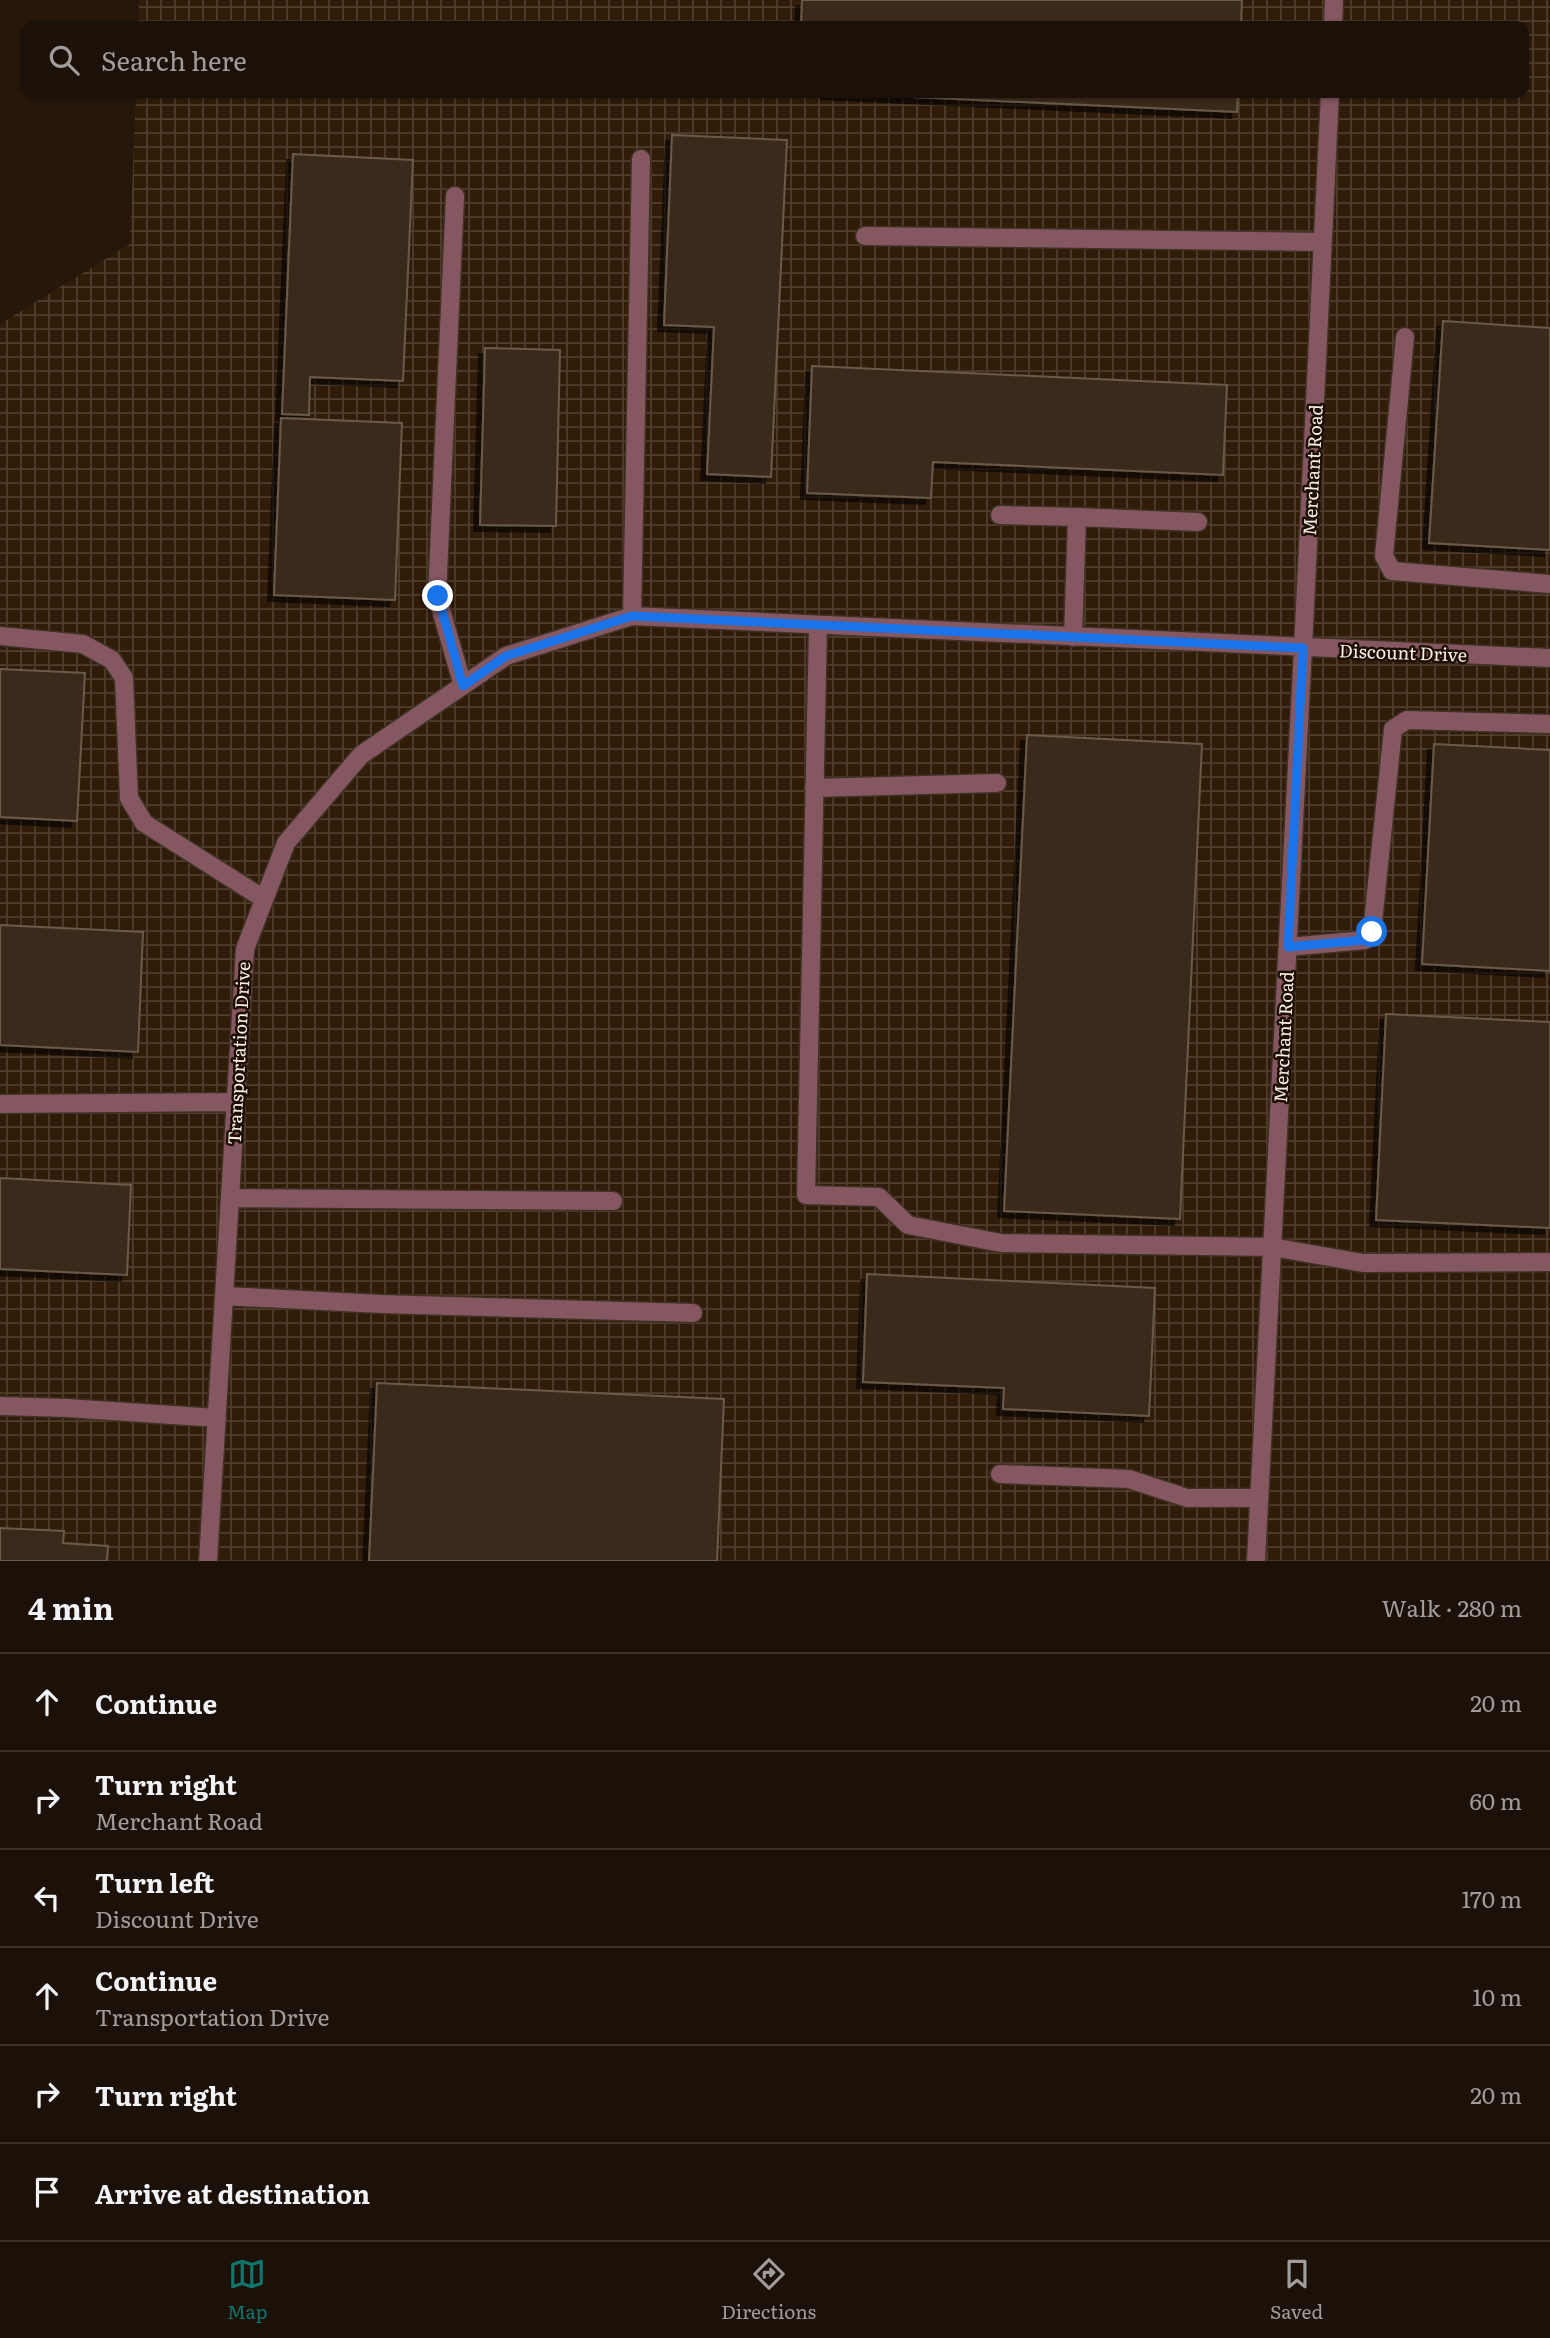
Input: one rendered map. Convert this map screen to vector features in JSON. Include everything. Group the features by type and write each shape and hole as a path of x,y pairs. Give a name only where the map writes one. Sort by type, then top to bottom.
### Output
{"street":[{"path":"1333,21 1334,0"},
{"name":"Merchant Road","path":"1255,1561 1329,98"},
{"path":"632,616 641,159"},
{"path":"455,196 438,596 463,686"},
{"path":"865,236 1322,242"},
{"path":"1405,337 1384,556 1392,570 1550,584"},
{"path":"1000,515 1198,522"},
{"path":"1073,637 1077,517"},
{"name":"Discount Drive","path":"506,656 632,616 1550,658"},
{"path":"818,625 806,1195 879,1197 908,1225 1001,1243 1272,1247 1363,1263 1550,1262"},
{"path":"0,636 83,644 112,660 124,678 129,798 145,823 264,899"},
{"name":"Transportation Drive","path":"208,1561 245,948 286,843 361,755 506,656"},
{"path":"1288,947 1365,940 1372,932 1393,729 1407,720 1550,724"},
{"path":"814,788 997,783"},
{"path":"0,1104 236,1102"},
{"path":"230,1198 613,1201"},
{"path":"224,1296 381,1304 693,1313"},
{"path":"0,1406 217,1419"},
{"path":"1000,1474 1129,1479 1187,1498 1259,1498"}],"shaded area":[{"path":"139,0 1550,0 1550,1561 0,1561 0,324 130,244 136,98 1529,98 1529,21 138,21"}],"building":[{"path":"802,0 1242,0 1241,21 801,21"},
{"path":"934,98 1238,98 1237,112"},
{"path":"672,135 787,140 771,477 707,474 714,327 664,325"},
{"path":"293,154 413,160 403,381 310,377 309,415 282,414"},
{"path":"1443,321 1550,328 1550,550 1429,543"},
{"path":"485,348 560,350 556,526 480,525"},
{"path":"812,366 1227,385 1223,475 933,462 931,498 807,493"},
{"path":"281,418 402,423 395,600 274,595"},
{"path":"0,669 85,673 77,821 0,817"},
{"path":"1027,735 1202,744 1180,1219 1004,1211"},
{"path":"1434,744 1550,750 1550,971 1422,964"},
{"path":"0,925 143,932 138,1052 0,1045"},
{"path":"1386,1014 1550,1022 1550,1228 1376,1220"},
{"path":"0,1178 131,1185 127,1275 0,1269"},
{"path":"867,1274 1155,1288 1149,1416 1003,1409 1004,1388 863,1382"},
{"path":"377,1383 724,1399 717,1561 369,1561"},
{"path":"0,1528 64,1531 63,1543 108,1546 107,1561 0,1561"}],"route":[{"path":"438,596 463,686 506,656 632,616 1303,648 1288,947 1365,940 1372,932"}]}
